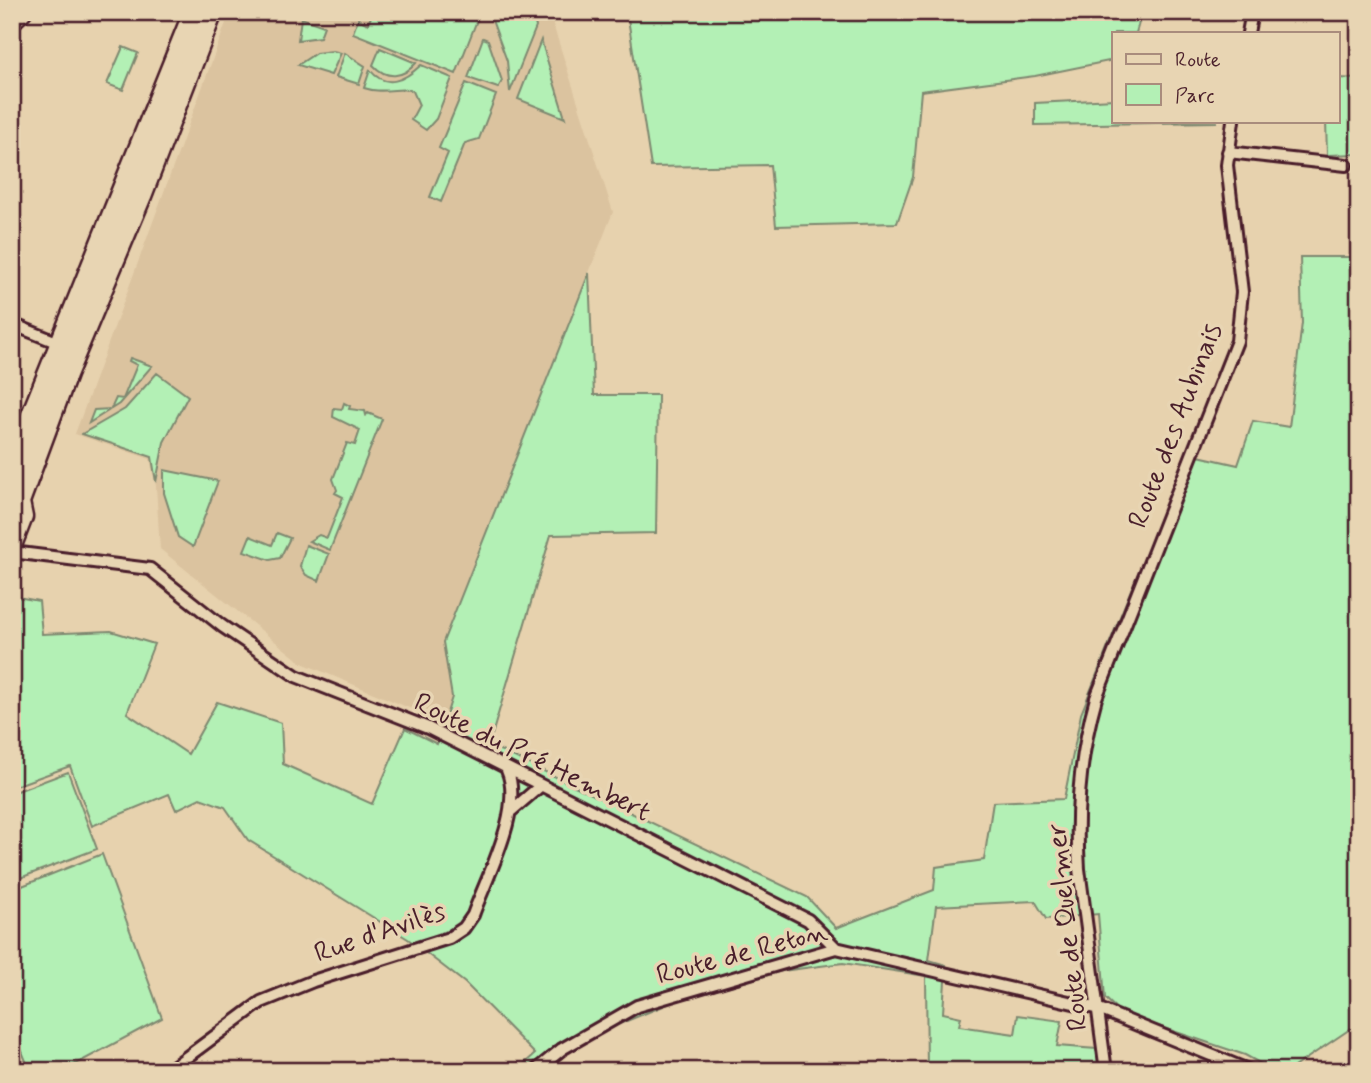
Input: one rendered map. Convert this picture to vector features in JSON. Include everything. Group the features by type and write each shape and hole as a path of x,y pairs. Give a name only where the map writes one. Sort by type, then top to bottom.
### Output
{"main road":[{"path":"12,459 192,12"},
{"path":"12,550 24,517 15,497 143,196 214,12"}],"street":[{"path":"12,23 24,12"},
{"path":"15,497 203,12"},
{"path":"1248,32 1252,12"},
{"name":"Route des Aubinais","path":"1086,737 1096,698 1237,341 1242,292 1228,152 1233,122"},
{"path":"1228,152 1346,165"},
{"path":"12,324 59,343"},
{"name":"Route du Pré Hembert","path":"12,550 149,569 222,626 296,676 428,728 539,787 808,920 836,948"},
{"name":"Route de Quelmer","path":"1086,737 1079,779 1077,836 1083,906 1106,1071"},
{"name":"Rue d'Avilès","path":"168,1071 261,1002 313,981 426,947 464,928 473,915 511,811 511,780 507,769"},
{"path":"511,811 539,787"},
{"name":"Route de Reton","path":"535,1071 562,1049 637,1006 836,948 1099,1009 1250,1071"}],"shaded area":[{"path":"230,12 549,12 613,212 443,642 452,697 444,719 426,715 302,663 160,549 156,486 150,459 75,434"}],"green space":[{"path":"373,12 478,12 479,15 456,74 353,33 358,19 368,24"},
{"path":"489,12 532,12 536,27 510,92 507,61"},
{"path":"627,12 1142,12 1136,32 1112,32 1112,60 1035,76 921,91 913,177 897,223 776,226 770,165 651,167"},
{"path":"301,18 324,26 320,37 298,40"},
{"path":"483,38 488,40 502,81 498,88 468,78"},
{"path":"541,40 565,118 518,99"},
{"path":"123,47 138,53 123,90 107,84"},
{"path":"380,48 416,63 400,74 384,73 373,65"},
{"path":"316,53 341,53 331,75 298,65"},
{"path":"345,53 365,66 359,84 336,77"},
{"path":"421,65 452,78 436,119 426,130 411,120 419,105 413,91 364,88 370,70 382,80 396,81"},
{"path":"1340,78 1359,79 1359,154 1327,155 1326,122 1340,122"},
{"path":"466,83 496,95 479,139 465,143 441,202 430,197 448,153 439,148"},
{"path":"1112,99 1112,122 1217,122 1035,125 1035,103"},
{"path":"1359,161 1359,1023 1288,1071 1274,1071 1245,1055 1122,1014 1105,998 1098,914 1046,919 1035,901 936,906 929,960 946,965 943,1013 961,1017 959,1026 1015,1034 1018,1015 1062,1021 1057,1046 1097,1049 1099,1071 927,1071 926,976 843,963 782,971 673,1002 595,1034 554,1061 553,1071 516,1071 535,1054 465,983 408,939 248,840 225,807 200,798 176,810 169,794 92,826 70,766 12,787 12,596 39,601 42,634 111,631 154,644 127,713 188,754 217,702 281,723 283,764 372,804 405,728 437,744 452,697 443,642 589,273 594,395 658,395 656,533 551,535 489,745 807,897 836,928 934,890 936,867 984,860 993,802 1064,799 1081,714 1132,587 1144,588 1198,456 1238,465 1253,421 1289,427 1302,323 1300,257 1356,257"},
{"path":"130,358 152,366 119,404 89,423 94,410 111,409 116,398 123,399 137,365 129,361"},
{"path":"157,373 188,396 164,442 156,482 152,457 82,434 125,409"},
{"path":"344,403 350,406 349,409 365,411 366,415 368,413 382,419 330,550 309,541 319,535 327,538 343,497 335,493 337,490 333,479 347,443 355,445 360,430 333,417 334,408 342,409"},
{"path":"164,470 218,481 193,547 178,537 164,493"},
{"path":"277,533 290,538 280,558 270,560 244,551 250,536 272,545"},
{"path":"306,545 329,554 319,581 306,575 300,566"},
{"path":"68,772 97,849 12,881 12,793"},
{"path":"102,854 162,1018 63,1071 30,1071 12,1027 12,890"}]}
